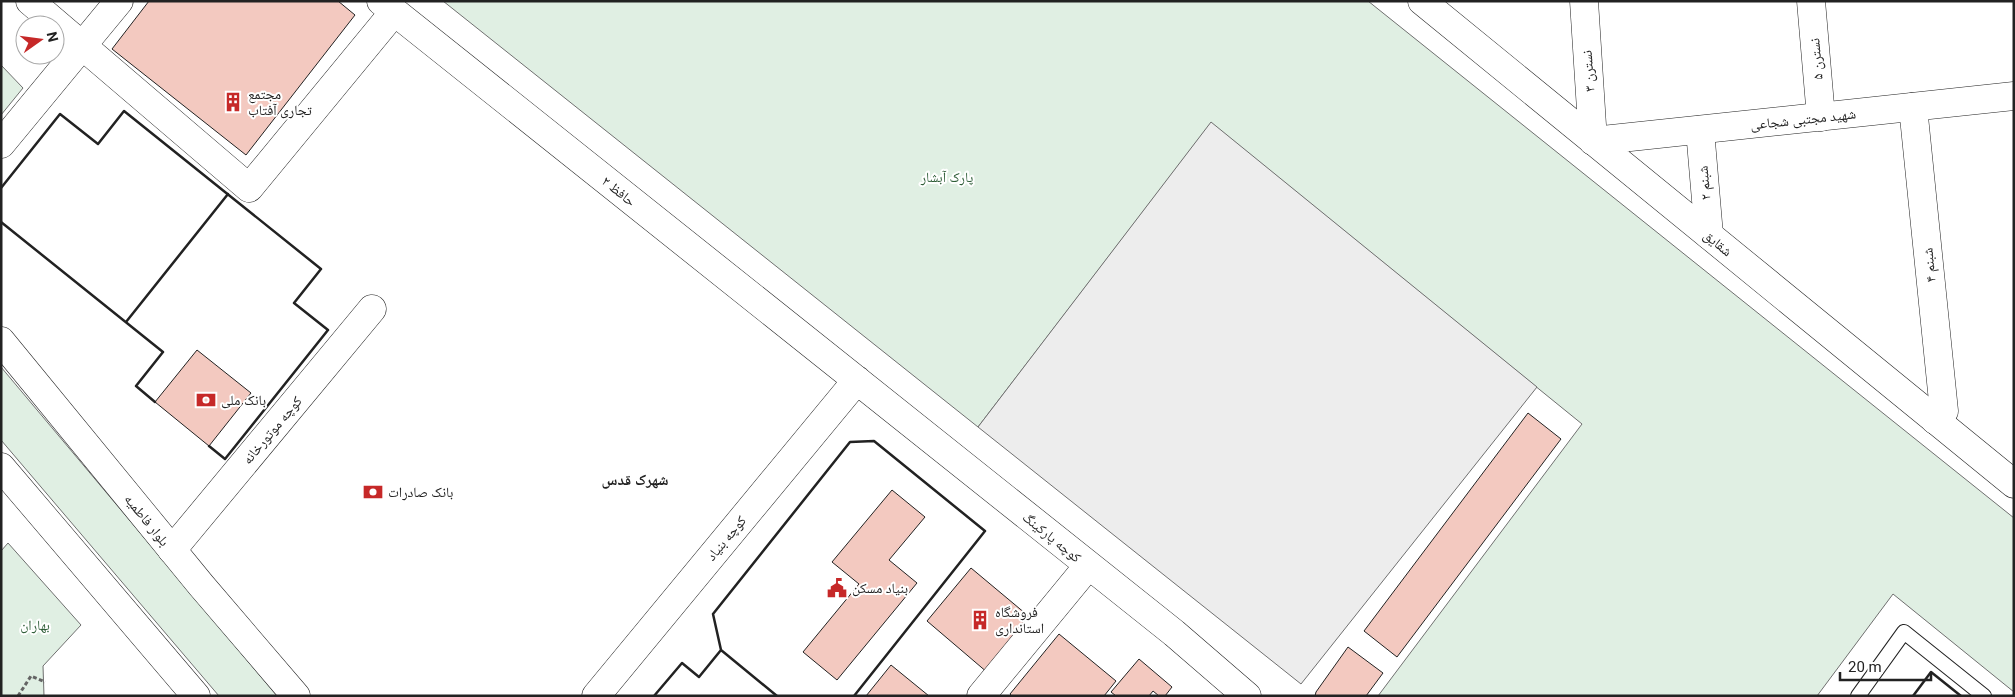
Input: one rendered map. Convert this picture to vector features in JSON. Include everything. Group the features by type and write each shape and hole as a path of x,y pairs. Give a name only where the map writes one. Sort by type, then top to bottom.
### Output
{"street":[{"path":"30,1 249,188 387,6"},
{"path":"1,144 119,1"},
{"name":"شقایق","path":"1422,1 2014,484"},
{"name":"نسترن ۳","path":"1584,1 1593,141"},
{"name":"نسترن ۵","path":"1811,1 1821,117"},
{"name":"حافظ ۲","path":"387,6 857,380"},
{"name":"شهید مجتبی شجاعی","path":"1593,141 2014,96"},
{"name":"شبنم ۴","path":"1913,107 1944,411 1935,420"},
{"name":"شبنم ۲","path":"1700,130 1709,236"},
{"name":"کوچه موتورخانه","path":"172,550 372,309"},
{"name":"بلوار فاطمیه","path":"1,341 172,550 296,696"},
{"name":"کوچه پارکینگ","path":"857,380 1174,633 1247,696"},
{"name":"کوچه بنیاد","path":"596,696 857,380"},
{"path":"1,467 196,696"},
{"path":"981,696 1088,566"}],"lane":[{"path":"1858,696 1904,632 1984,696"}],"path":[{"path":"18,696 30,676 45,682"}],"green space":[{"name":"پارک آبشار","path":"443,1 1368,1 2014,518 2014,692 1893,594 1817,696 1378,696 1582,424 1211,123 978,427"},
{"path":"1,65 23,88 1,115"},
{"path":"1,367 277,696 219,696 1,440"},
{"name":"بهاران","path":"8,543 81,625 43,666 44,696 1,696 1,551"}],"shaded area":[{"path":"1211,122 1537,387 1301,684 978,427"}],"building":[{"name":"مجتمع تجاری آفتاب","path":"149,1 338,1 355,15 246,155 112,49"},
{"path":"197,350 251,393 209,446 155,402"},
{"path":"1528,413 1561,439 1397,657 1364,631"},
{"path":"892,490 925,517 889,560 917,583 837,680 803,652 859,584 832,562"},
{"name":"فروشگاه استانداری","path":"971,568 1032,619 988,673 927,621"},
{"path":"1059,634 1116,681 1104,696 1012,696 1010,694"},
{"path":"1348,647 1383,673 1366,696 1315,696 1316,692"},
{"path":"1139,659 1172,687 1165,696 1159,696 1153,691 1149,696 1116,696 1111,692"},
{"path":"891,665 929,696 866,696"}],"wall":[{"path":"1,188 60,114 98,144 124,111 321,269 294,303 328,330 225,459 209,446"},
{"path":"126,322 228,194"},
{"path":"1,222 163,352 136,386 155,402"},
{"path":"777,696 721,650 713,614 850,442 874,441 985,531 854,696"},
{"path":"654,696 682,663 699,677 721,650"},
{"path":"1913,696 1931,672 1961,696"}],"place":[{"name":"مجتمع تجاری آفتاب","path":"233,102"},
{"name":"بانک ملی","path":"206,400"},
{"name":"بانک صادرات","path":"373,492"},
{"name":"بنیاد مسکن","path":"837,588"},
{"name":"فروشگاه استانداری","path":"980,620"}],"district":[{"name":"شهرک قدس","path":"635,480"}]}
